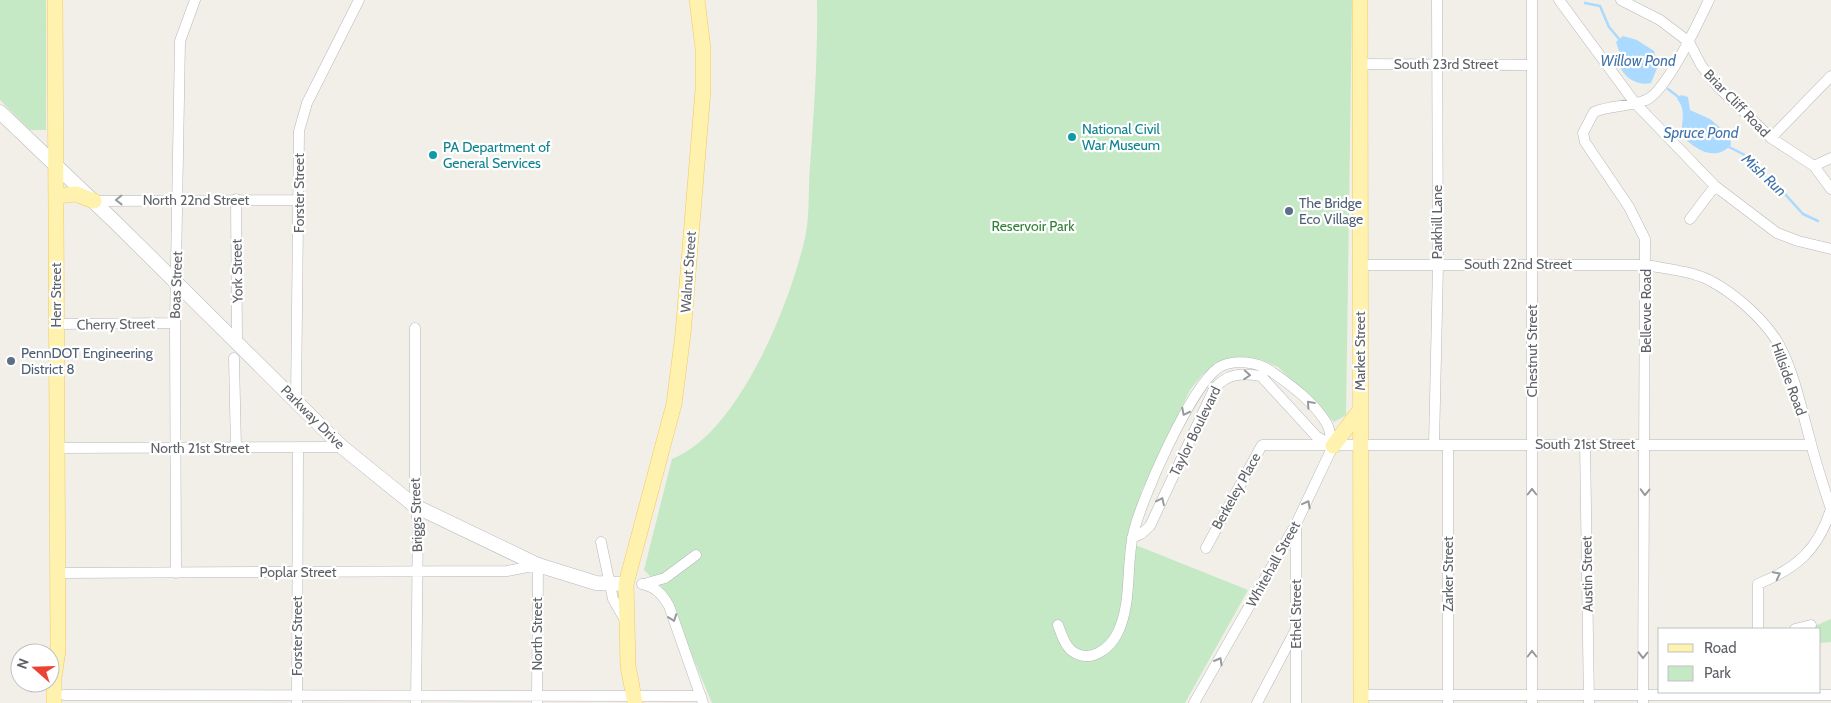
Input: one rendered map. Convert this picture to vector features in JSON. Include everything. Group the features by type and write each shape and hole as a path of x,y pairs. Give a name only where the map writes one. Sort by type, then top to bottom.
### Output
{"main road":[{"name":"Herr Street","path":"55,0 54,162 56,196 58,650 54,677 61,700"},
{"name":"Walnut Street","path":"634,700 628,666 626,584 674,404 683,334 703,90 703,48 697,0"},
{"name":"Market Street","path":"1360,0 1361,699"},
{"path":"56,196 76,194 94,201"},
{"path":"1333,446 1360,410"}],"street":[{"name":"Boas Street","path":"176,573 175,323 180,41 195,0"},
{"name":"Forster Street","path":"296,400 299,131 308,103 359,0"},
{"name":"Parkhill Lane","path":"1434,445 1438,265 1437,0"},
{"name":"Chestnut Street","path":"1532,0 1532,699"},
{"path":"1559,0 1634,104 1715,186 1776,233 1798,241 1831,249"},
{"name":"Briar Cliff Road","path":"1621,0 1660,20 1688,42 1702,66 1717,86 1771,138 1814,166 1831,189"},
{"name":"Bellevue Road","path":"1643,699 1646,238 1629,208 1585,142 1583,133 1594,112 1612,106 1634,104 1649,99 1659,89 1688,42 1709,0"},
{"name":"South 23rd Street","path":"1359,64 1532,65"},
{"path":"1771,138 1831,76"},
{"name":"Parkway Drive","path":"0,112 94,201 342,447 415,506 538,565 596,584 626,584"},
{"path":"1814,166 1831,158"},
{"path":"1690,219 1715,186"},
{"name":"North 22nd Street","path":"94,201 178,199 299,200"},
{"name":"York Street","path":"236,199 237,342"},
{"name":"South 22nd Street","path":"1360,265 1646,265"},
{"name":"Hillside Road","path":"1646,265 1677,270 1707,280 1729,291 1775,338 1797,392 1831,509"},
{"name":"Cherry Street","path":"56,324 175,323"},
{"name":"Briggs Street","path":"415,328 415,506 418,522 416,699"},
{"path":"234,358 236,449"},
{"name":"Taylor Boulevard","path":"1058,625 1071,651 1080,655 1096,655 1110,645 1118,632 1124,609 1132,538 1146,496 1179,424 1201,386 1219,367 1245,362 1267,368 1307,400 1328,426 1333,446"},
{"name":"Taylor Boulevard","path":"1132,538 1141,534 1150,526 1214,389 1221,380 1236,374 1261,376 1316,436 1333,446"},
{"name":"Austin Street","path":"1586,444 1589,699"},
{"name":"Berkeley Place","path":"1206,548 1262,445 1333,446"},
{"path":"1333,446 1360,445"},
{"name":"South 21st Street","path":"1360,445 1811,445"},
{"name":"Zarker Street","path":"1448,445 1448,699"},
{"name":"Whitehall Street","path":"1194,703 1296,524 1333,446"},
{"name":"North 21st Street","path":"57,448 298,449 342,447"},
{"name":"Forster Street","path":"297,699 298,449"},
{"path":"1758,628 1758,584 1798,563 1812,548 1825,528 1831,509"},
{"name":"Ethel Street","path":"1296,524 1296,703"},
{"path":"602,542 613,599 626,620"},
{"path":"642,584 665,578 696,555"},
{"name":"Poplar Street","path":"57,573 507,571 538,565"},
{"name":"North Street","path":"537,699 538,565"},
{"path":"61,700 702,699 669,606 662,594 652,586 626,584"},
{"path":"1799,628 1811,625"},
{"path":"1257,703 1296,630"},
{"path":"1361,699 1643,699 1831,695"}],"green space":[{"path":"0,0 46,0 46,130 30,130 0,100"},
{"name":"Reservoir Park","path":"817,0 1352,0 1346,415 1334,422 1278,367 1262,360 1243,357 1215,365 1202,375 1190,390 1141,492 1133,544 1248,590 1185,703 712,703 665,591 644,570 672,459 696,445 719,423 739,395 758,364 774,330 798,265 808,221 816,63"},
{"path":"1831,619 1831,642 1821,643 1821,628 1815,628 1815,626"}],"water":[{"name":"Willow Pond","path":"1623,36 1637,40 1654,51 1658,66 1651,83 1638,83 1632,80 1627,77 1620,67 1620,54 1616,42"},
{"name":"Spruce Pond","path":"1681,95 1688,97 1690,110 1710,119 1730,136 1731,145 1719,153 1706,152 1693,146 1682,136 1683,112 1677,99"}],"waterway":[{"path":"1585,3 1600,6 1609,27 1620,40"},
{"name":"Mish Run","path":"1668,89 1681,99"},
{"name":"Mish Run","path":"1727,146 1743,154 1771,182 1775,183 1803,214 1818,221"}],"place":[{"name":"National Civil War Museum","path":"1072,137"},
{"name":"PA Department of General Services","path":"433,155"},
{"name":"The Bridge Eco Village","path":"1289,211"},
{"name":"PennDOT Engineering District 8","path":"11,361"}]}
